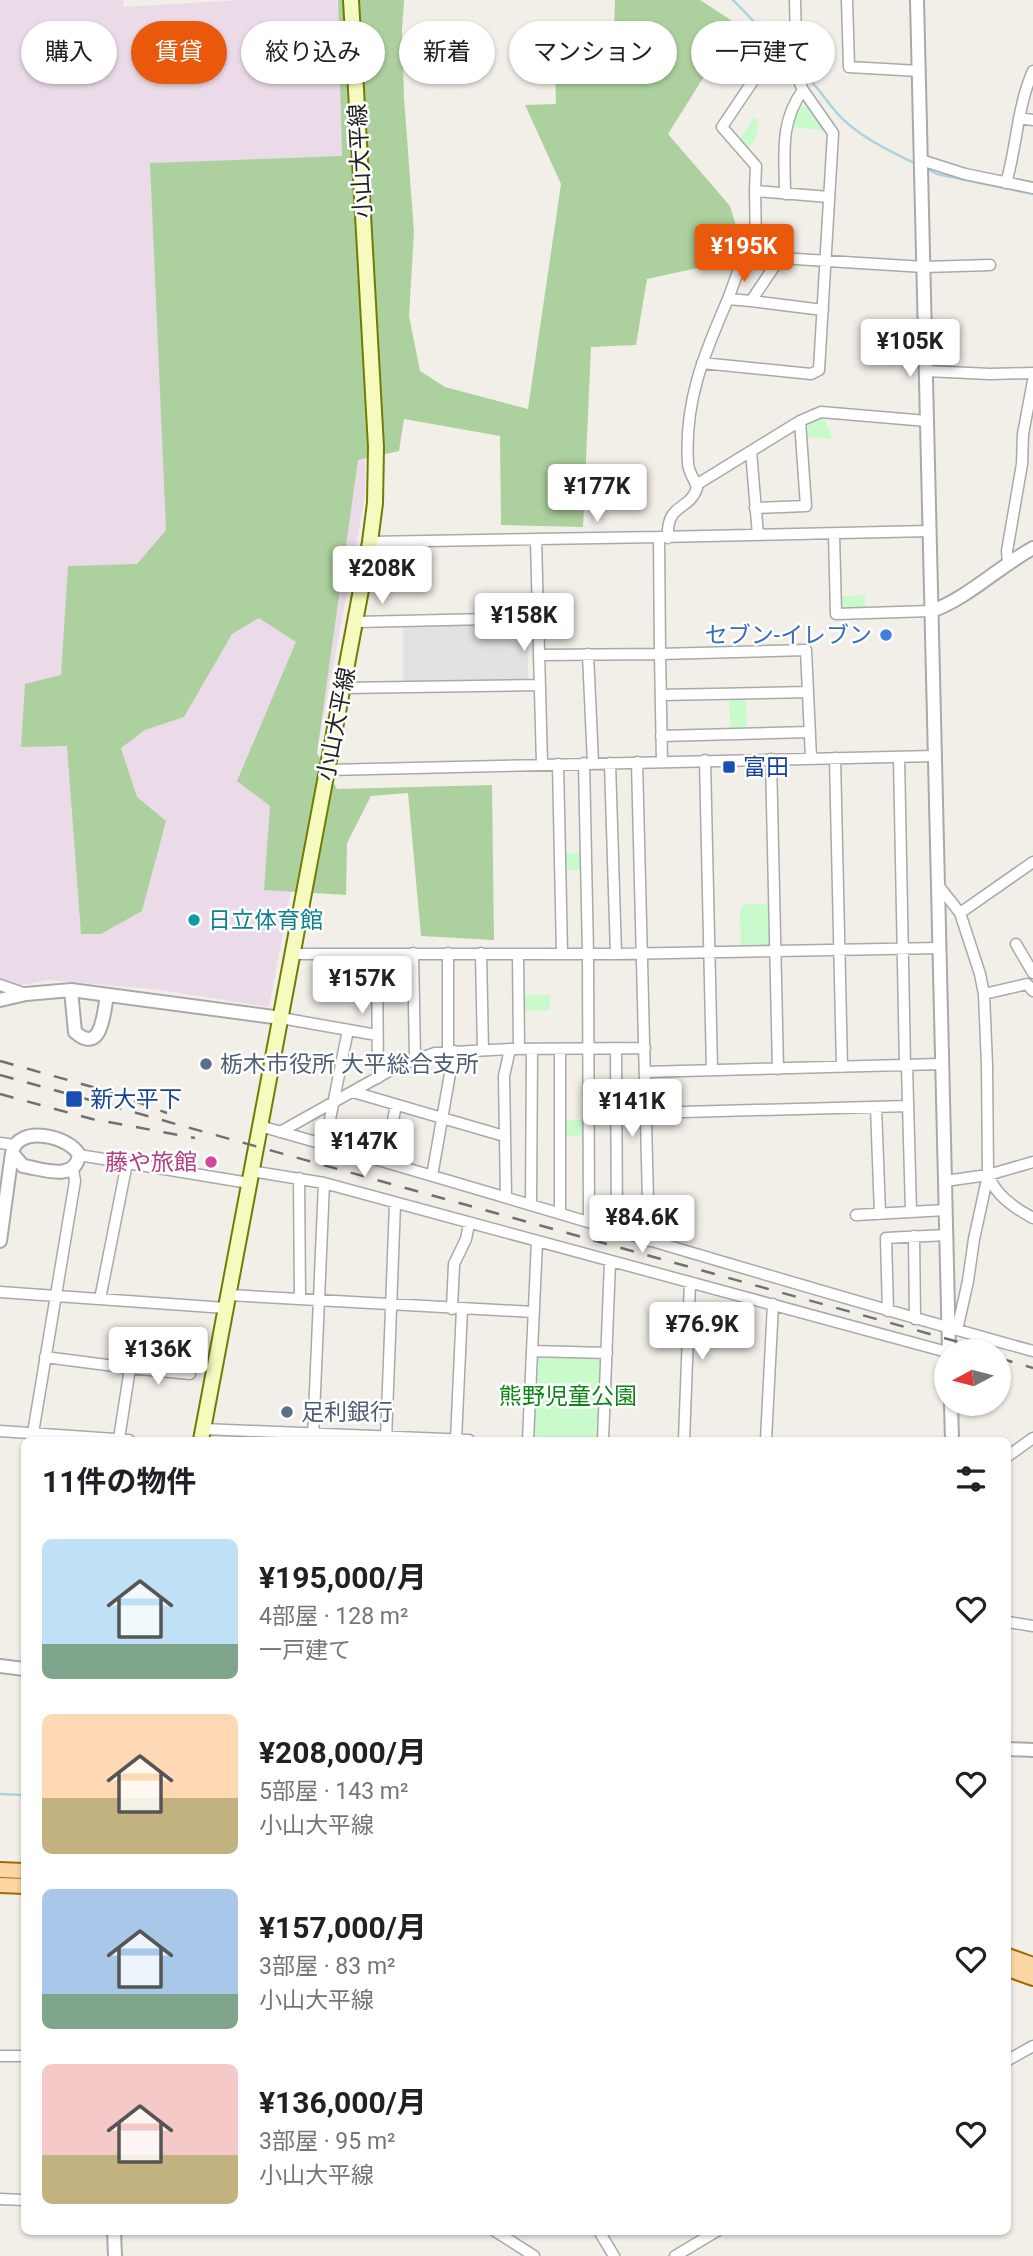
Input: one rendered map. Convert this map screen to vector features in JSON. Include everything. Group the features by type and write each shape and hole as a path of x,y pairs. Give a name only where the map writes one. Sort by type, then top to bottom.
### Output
{"main road":[{"name":"小山大平線","path":"202,1435 343,688 375,503 376,447 351,0"},
{"path":"0,1870 21,1871"},
{"path":"0,1885 21,1886"},
{"path":"1011,1957 1033,1965"},
{"path":"1011,1970 1033,1978"}],"street":[{"path":"702,363 811,374 819,370 833,134 797,77 794,0"},
{"path":"847,0 849,67 919,71"},
{"path":"917,0 941,1064 953,1329"},
{"path":"1006,183 1019,118 1033,71"},
{"path":"662,762 660,654 664,538 667,523 674,511 694,496 696,485 687,466 691,397 740,270 756,244 756,166 722,127 751,84"},
{"path":"785,194 784,130 794,102 803,90"},
{"path":"1019,118 1033,120"},
{"path":"921,159 965,174 1033,188"},
{"path":"755,191 829,197"},
{"path":"751,301 780,258 924,267 989,265"},
{"path":"728,299 823,310"},
{"path":"926,371 1033,373"},
{"path":"1007,562 1022,464 1023,435 1033,381"},
{"path":"696,485 800,421 821,412 927,421"},
{"path":"755,508 806,506 800,421"},
{"path":"751,451 758,536"},
{"path":"370,542 929,531"},
{"path":"834,534 835,614 931,611 950,603 1007,562 1033,548"},
{"path":"536,540 542,764"},
{"path":"355,622 538,618"},
{"path":"539,655 806,650 811,758"},
{"path":"588,654 589,1222"},
{"path":"343,688 540,685"},
{"path":"661,695 808,692"},
{"path":"661,736 810,732"},
{"path":"327,770 934,756"},
{"path":"899,757 911,1212"},
{"path":"835,758 842,1067"},
{"path":"771,759 778,1069"},
{"path":"705,760 712,1070"},
{"path":"610,762 615,954"},
{"path":"637,762 649,1241"},
{"path":"558,764 562,954"},
{"path":"960,913 1033,862"},
{"path":"938,885 960,913 984,994 988,1175 968,1280 951,1339"},
{"path":"1016,944 1033,973"},
{"path":"293,954 615,954 939,948"},
{"path":"413,953 415,1058"},
{"path":"432,1176 443,1119 451,1051 448,953"},
{"path":"481,953 483,1050"},
{"path":"377,954 378,1077"},
{"path":"506,1197 504,1076 514,1049 518,954"},
{"path":"0,985 26,994"},
{"path":"984,994 1031,985"},
{"path":"0,1000 26,994 71,990 281,1018 377,1035"},
{"path":"71,990 75,1032 90,1039 97,1035 102,1027 107,995"},
{"path":"325,1144 348,1030"},
{"path":"617,1048 617,1231"},
{"path":"280,1132 415,1058 451,1051 645,1048"},
{"path":"531,1049 531,1204"},
{"path":"560,1049 560,1213"},
{"path":"645,1072 941,1064"},
{"path":"353,1092 504,1136"},
{"path":"386,1162 396,1105"},
{"path":"647,1114 908,1106"},
{"path":"876,1107 880,1214"},
{"path":"260,1126 915,1319 1033,1351"},
{"path":"0,1241 9,1175 9,1147 18,1139 29,1135 71,1144 79,1155 78,1164 63,1173 23,1166 9,1175"},
{"path":"9,1147 23,1166"},
{"path":"79,1155 250,1177 299,1178 934,1347"},
{"path":"945,1181 988,1175 1033,1162"},
{"path":"100,1299 127,1163"},
{"path":"33,1433 75,1181 73,1169"},
{"path":"988,1175 991,1183 1015,1208 1033,1218"},
{"path":"299,1178 300,1299"},
{"path":"202,1435 313,1437 324,1184"},
{"path":"386,1437 395,1204"},
{"path":"856,1215 946,1210"},
{"path":"456,1437 457,1309 453,1264 466,1239 468,1224"},
{"path":"888,1311 886,1238 947,1235"},
{"path":"914,1236 915,1319"},
{"path":"528,1437 537,1241"},
{"path":"603,1437 610,1261"},
{"path":"684,1437 690,1282"},
{"path":"0,1292 100,1299 227,1302 300,1299 533,1312"},
{"path":"766,1437 772,1304"},
{"path":"532,1351 607,1353"},
{"path":"45,1357 190,1374"},
{"path":"124,1437 130,1368"},
{"path":"951,1416 952,1437"},
{"path":"0,1431 85,1437"},
{"path":"1011,1455 1033,1438"},
{"path":"1011,1622 1033,1626"},
{"path":"0,1666 21,1669"},
{"path":"1011,1749 1033,1750"},
{"path":"1011,2058 1033,2046"},
{"path":"0,2056 21,2056"},
{"path":"0,2199 21,2200"},
{"path":"114,2235 114,2256"},
{"path":"501,2235 534,2256"},
{"path":"601,2235 614,2256"},
{"path":"675,2256 710,2235"}],"shaded area":[{"path":"0,0 123,0 124,7 241,0 337,0 338,21 241,21 241,84 343,84 365,420 365,497 269,1007 153,989 48,980 0,989"},
{"path":"528,621 528,680 403,681 403,622"}],"green space":[{"path":"338,0 404,0 403,21 399,21 399,84 404,84 414,232 409,316 420,371 445,387 528,409 561,184 525,105 556,104 555,84 677,84 677,21 614,21 615,0 700,0 732,21 691,21 691,84 699,84 668,134 730,206 739,236 707,266 647,279 636,345 591,347 583,527 501,525 500,436 404,419 399,451 358,460 317,753 337,789 492,785 494,940 421,936 408,793 371,796 347,843 346,895 264,890 270,806 237,781 296,642 259,618 232,634 184,717 145,730 121,748 137,797 166,821 142,911 101,934 81,934 67,746 21,747 25,684 61,675 68,566 137,564 166,530 150,163 342,156 340,84 385,84 385,21 339,21"},
{"path":"808,106 827,131 793,127 797,112 801,107"},
{"path":"754,117 759,121 756,137 749,148 740,139"},
{"path":"822,414 833,439 808,437 807,421"},
{"path":"865,595 865,608 842,608 841,596"},
{"path":"746,696 747,729 730,730 729,697"},
{"path":"565,853 582,853 583,870 566,870"},
{"path":"744,904 771,904 770,946 741,946 740,910"},
{"path":"524,995 550,995 550,1010 525,1011"},
{"path":"563,1120 585,1120 585,1136 563,1136"},
{"name":"熊野児童公園","path":"536,1354 602,1357 599,1437 534,1435"}],"waterway":[{"path":"733,0 753,21"},
{"path":"814,84 844,121 873,142 916,164"},
{"path":"925,168 937,174 1033,194"},
{"path":"0,1794 21,1795"}],"railway":[{"path":"0,1061 107,1091 167,1113"},
{"path":"0,1075 948,1339"},
{"path":"0,1094 92,1119 195,1138"},
{"path":"1012,1362 1033,1368"}],"place":[{"name":"セブン-イレブン","path":"886,635"},
{"name":"富田","path":"729,767"},
{"name":"日立体育館","path":"194,920"},
{"name":"栃木市役所 大平総合支所","path":"206,1064"},
{"name":"新大平下","path":"74,1099"},
{"name":"藤や旅館","path":"211,1162"},
{"name":"足利銀行","path":"287,1412"}]}
